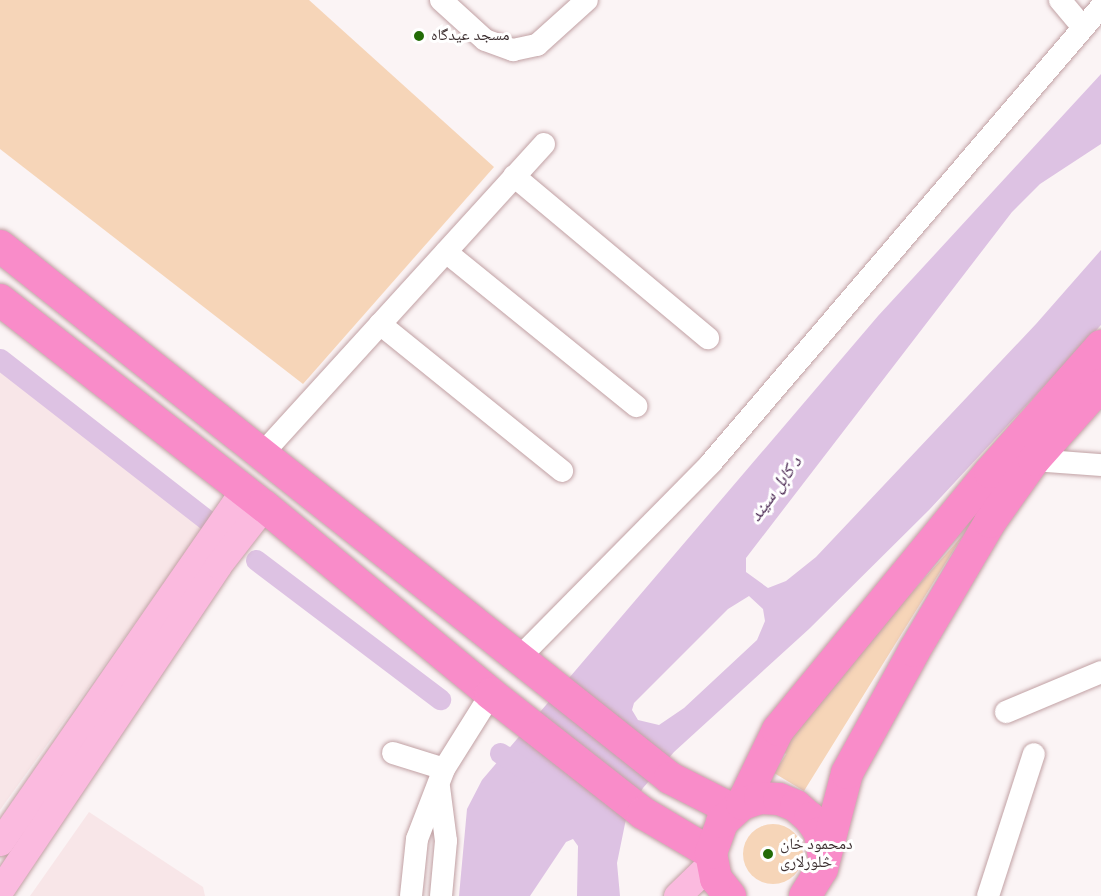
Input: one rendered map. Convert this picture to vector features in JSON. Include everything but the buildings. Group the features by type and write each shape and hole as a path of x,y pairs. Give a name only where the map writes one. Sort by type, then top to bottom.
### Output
{"highway":[{"path":"0,246 670,778 738,807 760,798 779,799 796,806 810,818 820,833 823,852"},
{"path":"0,300 254,498 491,694 643,813 711,858"},
{"path":"730,896 716,879 711,858 714,837 738,807 778,730 990,472 1101,346"},
{"path":"813,892 847,773 990,522 1034,460 1101,385"}],"main road":[{"path":"0,842 254,498"},
{"path":"0,890 218,565 254,498"},
{"path":"677,896 711,858"}],"street":[{"path":"441,0 485,40 513,50 537,45 587,0"},
{"path":"1060,0 1083,27"},
{"path":"518,659 711,463 1101,7"},
{"path":"262,453 544,144"},
{"path":"514,176 708,338"},
{"path":"446,252 636,406"},
{"path":"380,324 562,471"},
{"path":"1034,460 1101,465"},
{"path":"1006,712 1101,672"},
{"path":"411,896 417,840 441,778 491,694"},
{"path":"393,753 441,778"},
{"path":"988,896 1034,754"},
{"path":"441,778 446,841 441,896"}],"shaded area":[{"path":"0,0 309,0 494,167 303,384 0,149"},
{"path":"0,371 203,528 0,810"},
{"path":"963,535 804,791 774,773 786,754 775,746"},
{"path":"89,812 203,887 205,896 30,896"},
{"path":"773,824 790,829 798,837 803,854 798,871 790,879 773,884 756,879 748,871 743,854 748,837 756,829"}],"water":[{"name":"د کابل سيند","path":"1101,74 1101,144 1040,184 1012,212 746,558 746,572 768,588 786,581 816,557 1036,324 1101,250 1101,325 929,510 809,629 674,752 643,788 626,819 617,863 620,896 577,896 578,846 573,839 566,842 530,896 459,896 467,809 482,780 878,316","holes":["749,596 763,609 765,621 757,640 684,708 659,725 638,720 632,710 634,703 728,609"]}],"waterway":[{"path":"0,359 211,523"},
{"path":"256,560 440,699"},
{"path":"500,753 529,772"}],"place":[{"name":"مسجد عیدگاه","path":"419,36"},
{"name":"دمحمود خان څلورلاری","path":"768,854"}]}
